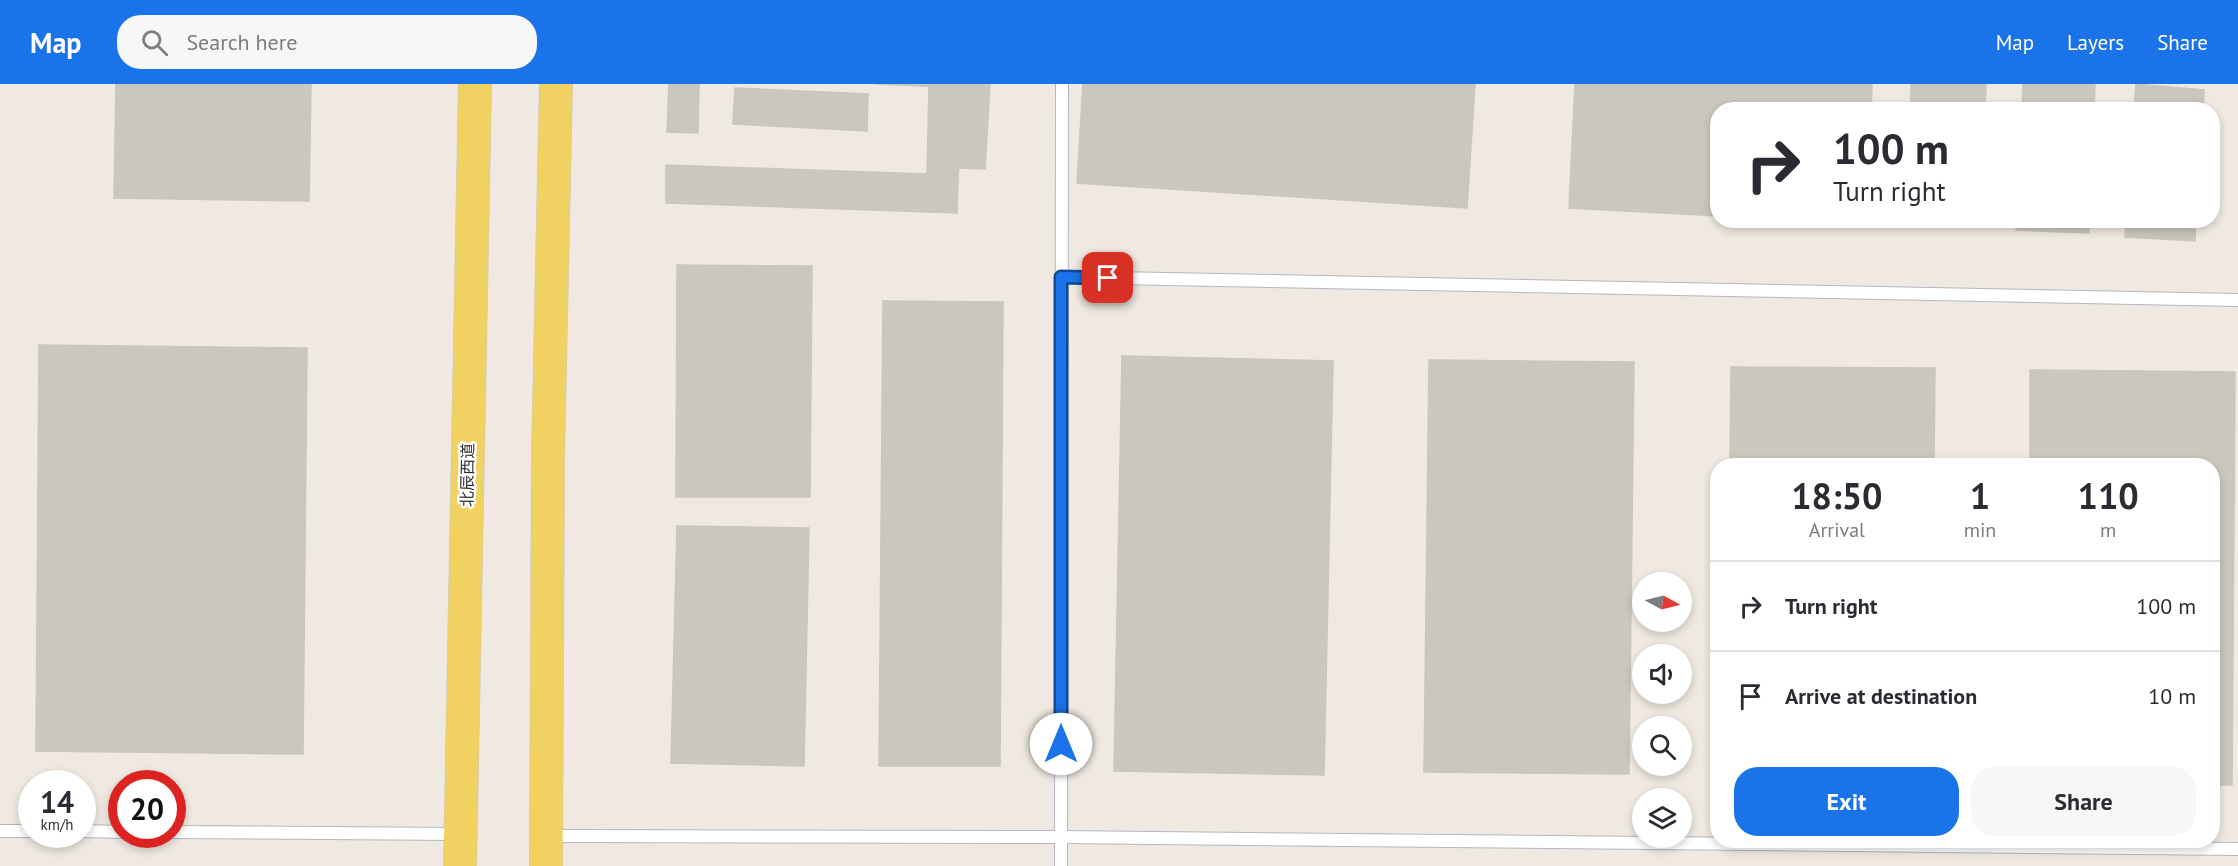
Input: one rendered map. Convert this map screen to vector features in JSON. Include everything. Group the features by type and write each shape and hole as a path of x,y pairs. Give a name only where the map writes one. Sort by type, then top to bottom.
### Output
{"main road":[{"name":"北辰西道","path":"460,850 475,84"},
{"path":"546,851 548,455 556,84"}],"lane":[{"path":"1061,866 1062,84"},
{"path":"1061,277 2238,300"},
{"path":"0,831 18,831"},
{"path":"186,833 460,850"},
{"path":"546,851 1061,837 1710,844"},
{"path":"2140,848 2238,849"}],"building":[{"path":"116,84 311,84 309,201 114,198"},
{"path":"669,84 699,84 698,133 667,132"},
{"path":"877,84 962,84 961,88"},
{"path":"962,84 990,84 985,169 958,168"},
{"path":"1083,84 1475,84 1467,208 1077,183"},
{"path":"1575,84 1872,84 1871,102 1710,102 1710,216 1569,208"},
{"path":"1911,84 1986,84 1985,102 1911,102"},
{"path":"2023,84 2095,84 2094,102 2022,102"},
{"path":"2136,84 2204,90 2203,102 2135,102"},
{"path":"929,86 961,88 957,213 666,203 666,165 927,174"},
{"path":"735,88 868,94 867,131 733,124"},
{"path":"2016,228 2089,228 2089,233 2016,230"},
{"path":"2126,228 2196,228 2195,241 2125,237"},
{"path":"677,265 812,266 810,497 676,497"},
{"path":"883,301 1003,302 1000,766 879,766"},
{"path":"39,345 307,348 303,754 36,751"},
{"path":"1122,356 1333,361 1324,775 1114,771"},
{"path":"1429,360 1634,362 1629,774 1424,772"},
{"path":"1731,367 1935,368 1934,458 1730,458"},
{"path":"2030,370 2235,372 2232,785 2220,785 2220,458 2030,458"},
{"path":"677,526 809,528 804,766 671,763"}],"route":[{"path":"1061,744 1061,277 1108,278"}]}
